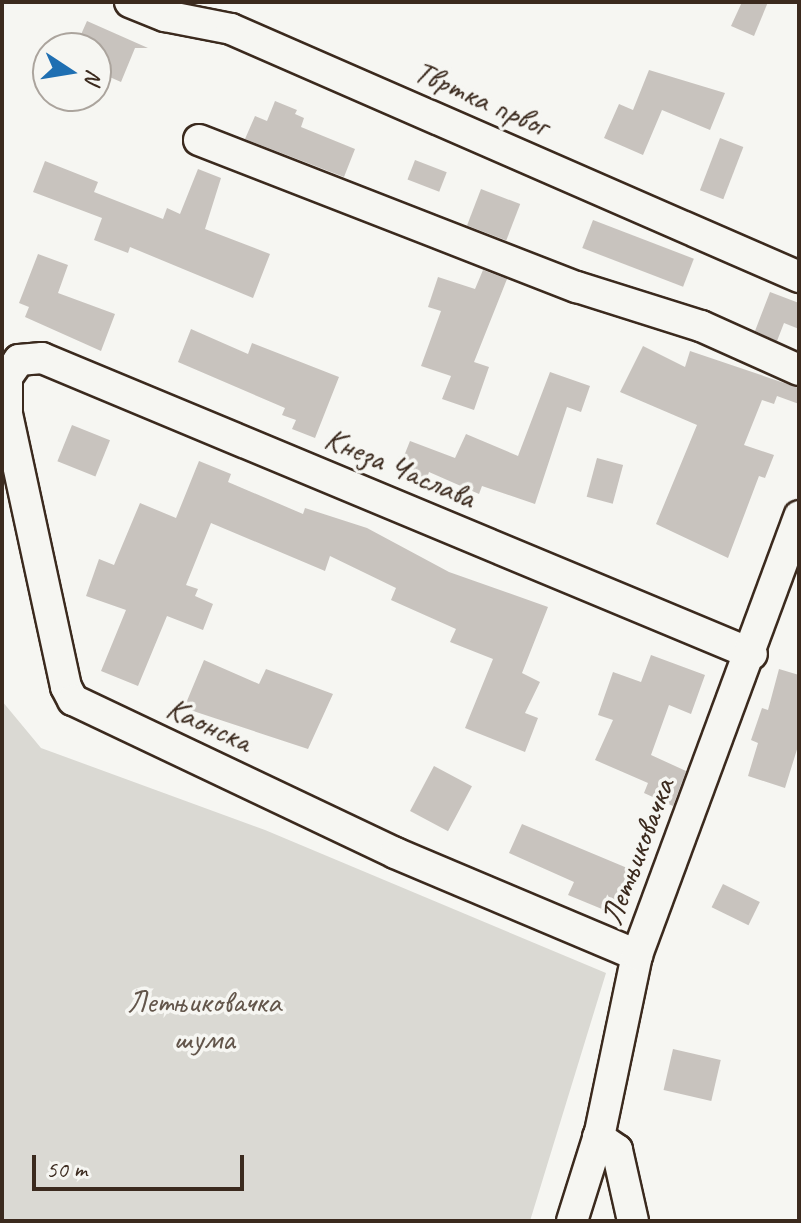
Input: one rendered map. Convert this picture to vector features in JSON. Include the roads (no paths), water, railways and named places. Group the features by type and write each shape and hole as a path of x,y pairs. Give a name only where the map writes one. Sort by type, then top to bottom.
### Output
{"street":[{"name":"Твртка првог","path":"130,2 165,16 231,29 799,277"},
{"path":"199,140 577,287 701,326 799,370"},
{"name":"Кнеза Часлава","path":"10,352 42,358 752,654"},
{"name":"Каонска","path":"10,352 7,414 73,700 395,853 637,955"},
{"name":"Летњиковачка","path":"572,1221 598,1137 637,955 752,654 799,516"},
{"path":"598,1137 617,1150 633,1221"}],"park label":[{"name":"Летњиковачка шума","path":"204,1022"}]}
